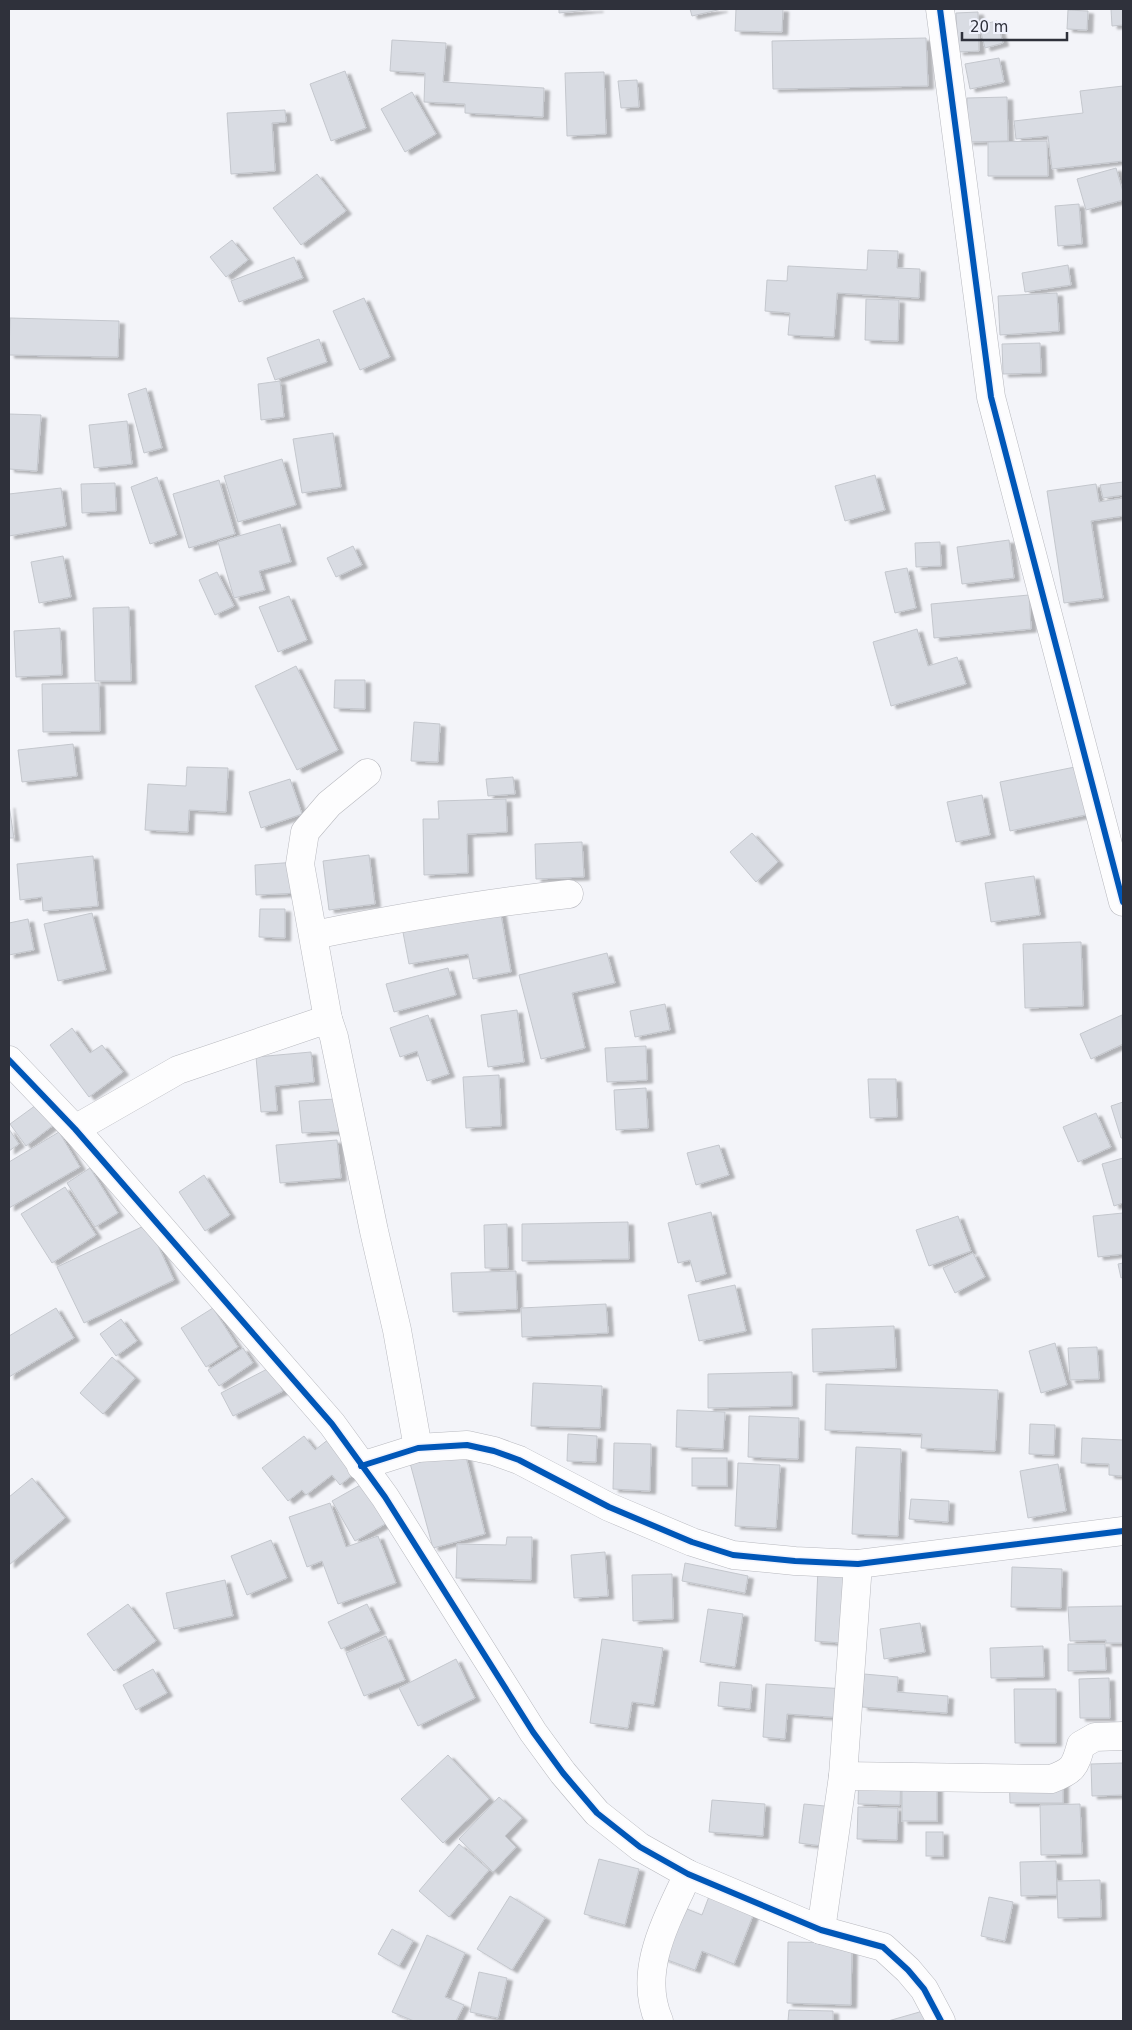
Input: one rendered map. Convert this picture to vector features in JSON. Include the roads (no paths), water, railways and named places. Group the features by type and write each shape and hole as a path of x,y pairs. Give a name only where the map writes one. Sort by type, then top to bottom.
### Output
{"street":[{"path":"940,9 991,397 1123,902"},
{"path":"367,774 329,804 305,832 300,864 328,1019 334,1036 374,1231 397,1330 418,1448"},
{"path":"314,935 442,910 509,900 569,894"},
{"path":"75,1129 178,1070 328,1019"},
{"path":"9,1060 75,1129 332,1424 385,1497 533,1732 563,1773 597,1813 640,1847 688,1874 821,1930 883,1947 908,1970 924,1989 940,2021"},
{"path":"361,1466 418,1448 467,1445 494,1451 519,1460 617,1510 692,1542 733,1555 795,1561 858,1564 1123,1531"},
{"path":"821,1930 843,1776 858,1564"},
{"path":"843,1776 1051,1779 1068,1773 1076,1763 1081,1745 1094,1737 1123,1736"},
{"path":"659,2021 654,2010 651,1992 656,1944 688,1874"}]}
